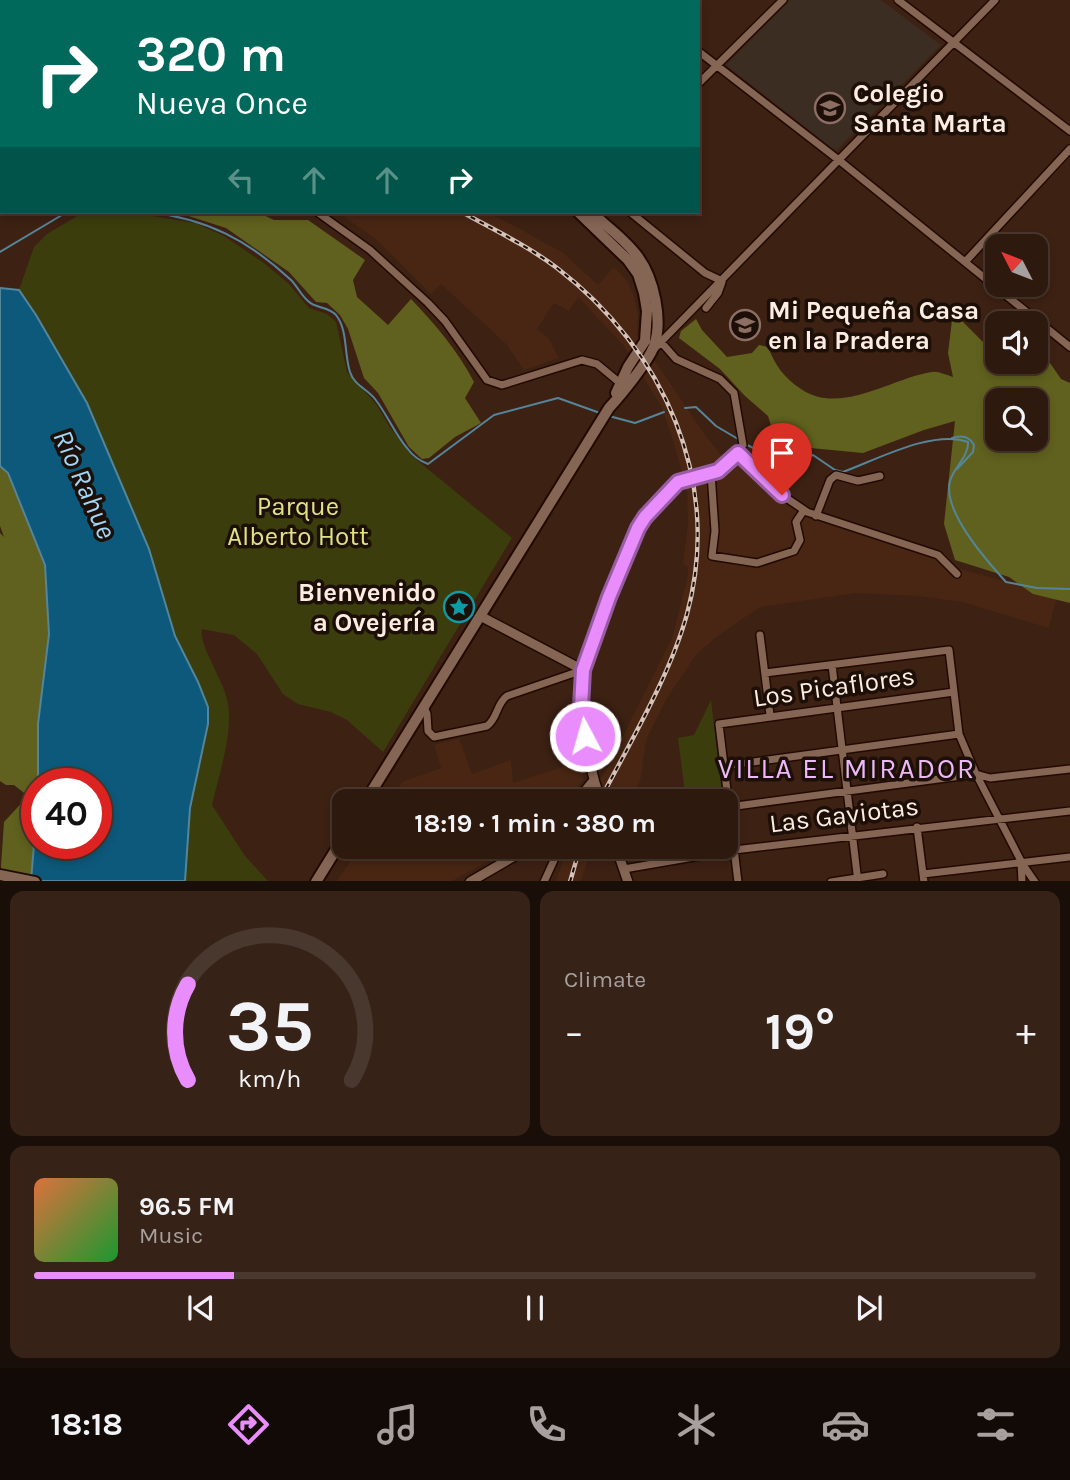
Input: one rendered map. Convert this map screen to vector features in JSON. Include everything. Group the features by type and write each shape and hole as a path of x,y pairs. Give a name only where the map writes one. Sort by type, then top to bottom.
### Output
{"main road":[{"path":"594,218 634,252 650,279 656,312 656,336 651,353 609,408"},
{"path":"373,789 603,420 620,383 645,341 646,302 641,280 594,218"},
{"path":"316,881 332,856"},
{"path":"0,875 35,881"}],"street":[{"path":"700,82 783,0"},
{"path":"898,0 1070,131"},
{"path":"651,353 995,0"},
{"path":"700,52 840,161 1070,347"},
{"path":"965,262 1070,149"},
{"path":"320,214 370,250 428,303 483,375 494,384 502,385 582,360 597,364 620,383"},
{"path":"632,214 705,273 722,281"},
{"path":"706,308 718,293 722,281"},
{"path":"661,342 676,359 720,379 734,393 742,441"},
{"path":"597,789 581,707 583,670 609,597 642,522 678,482 718,471 738,453 754,470 803,510 938,555 957,574"},
{"path":"711,473 715,531 712,556 757,563 794,551 800,540 796,522 803,510"},
{"path":"816,516 830,480 836,475 858,481 880,476"},
{"path":"483,616 583,670"},
{"path":"760,635 770,715"},
{"path":"765,673 949,650 959,734 976,774 1021,861 1035,881"},
{"path":"832,665 857,880"},
{"path":"424,707 428,731 432,736 487,726 493,721 499,703 507,696 583,670"},
{"name":"Los Picaflores","path":"724,766 719,724 954,692"},
{"path":"727,789 724,766 959,734"},
{"path":"738,806 976,774 990,778 1070,769"},
{"path":"587,789 594,780"},
{"name":"Las Gaviotas","path":"738,850 1070,811"},
{"path":"917,827 923,878 1021,861 1070,856"},
{"path":"470,881 509,859"},
{"path":"544,881 554,859"},
{"path":"620,859 628,881"},
{"name":"Las Gaviotas","path":"624,869 682,859"},
{"path":"735,859 738,881"},
{"path":"1021,861 1021,881"},
{"path":"831,881 857,880 883,874"}],"shaded area":[{"name":"Colegio Santa Marta","path":"790,0 881,0 941,45 836,151 726,65"},
{"path":"182,214 261,214 274,220 308,220 365,260 353,280 357,297 388,325 411,299 461,359 474,382 465,398 481,423 455,437 429,458 422,459 409,447 378,393 364,378 348,329 340,315 327,303 316,302 289,272 226,228"},
{"path":"340,214 492,214 562,252 598,285 614,267 628,282 634,296 638,314 637,334 705,435 731,467 744,456 792,498 821,514 946,554 957,568 1057,596 1049,628 962,602 919,596 856,593 760,607 715,638 696,655 667,698 646,740 637,789 592,789 605,772 672,638 687,580 688,567 683,565 688,524 687,492 674,443 661,406 624,346 578,297 569,311 554,303 537,329 549,339 559,358 524,370 506,344 441,284 431,294 376,239"},
{"path":"953,312 985,344 985,374 1048,374 1048,360 1061,379 1070,383 1070,603 1033,594 1009,577 955,560 944,524 955,421 863,453 800,447 794,450 775,438 768,416 720,369 679,338 681,331 696,319 702,330 727,357 752,353 759,345 768,347 781,371 795,385 816,396 833,399 866,393 932,372 953,377 948,353"},
{"path":"0,466 8,473 45,565 49,634 38,724 39,768 21,768 21,790 14,785 6,785 0,781 0,533 4,537 0,526"},
{"path":"459,738 472,774 511,760 513,783 580,761 584,779 576,789 397,789 402,782 441,768 434,745"},
{"path":"21,804 21,859 33,859 31,881 0,881 4,822"},
{"path":"352,859 492,859 452,881 337,881"},
{"path":"564,859 588,859 581,881 556,881"}],"green space":[{"name":"Parque Alberto Hott","path":"81,214 140,214 195,223 224,236 289,284 309,308 327,314 336,322 347,372 376,404 412,456 512,538 383,752 347,720 331,712 298,704 283,694 257,654 234,635 202,629 204,644 226,695 229,716 225,754 212,805 245,856 268,881 185,881 190,808 208,724 208,707 175,636 163,597 19,290 34,247 47,234"},
{"path":"711,700 722,789 684,789 678,738 694,735"}],"water":[{"name":"Río Rahue","path":"0,288 19,290 87,403 149,549 175,636 208,707 208,724 190,808 185,881 31,881 33,859 112,859 112,768 38,768 38,724 49,634 45,565 8,473 0,466"}],"waterway":[{"path":"0,252 64,214"},
{"path":"163,214 208,226 242,243 259,253 291,280 311,304 336,315 344,335 352,376 375,399 409,451 425,463 428,464 494,415 558,398 600,413"},
{"path":"685,408 696,407 716,426 738,439"},
{"path":"609,416 635,423 664,412"},
{"path":"952,438 965,437 974,445 973,452 957,469"},
{"path":"745,444 785,463 793,463 813,455 835,470 843,472 922,443 954,439 968,442 966,452 950,481 949,493 959,521 968,535 1006,582 1037,588 1070,589"}],"railway":[{"path":"466,214 523,245 557,268 595,301 628,338 655,378 676,422 690,468 697,515 696,564 687,614 660,685 606,789"},
{"path":"570,881 577,859"}],"place":[{"name":"Colegio Santa Marta","path":"830,108"},
{"name":"Mi Pequeña Casa en la Pradera","path":"745,325"},
{"name":"Bienvenido a Ovejería","path":"459,607"}],"district":[{"name":"VILLA EL MIRADOR","path":"847,768"}],"route":[{"path":"585,736 581,707 583,670 609,597 645,517 678,482 718,471 738,453 782,495"}]}
